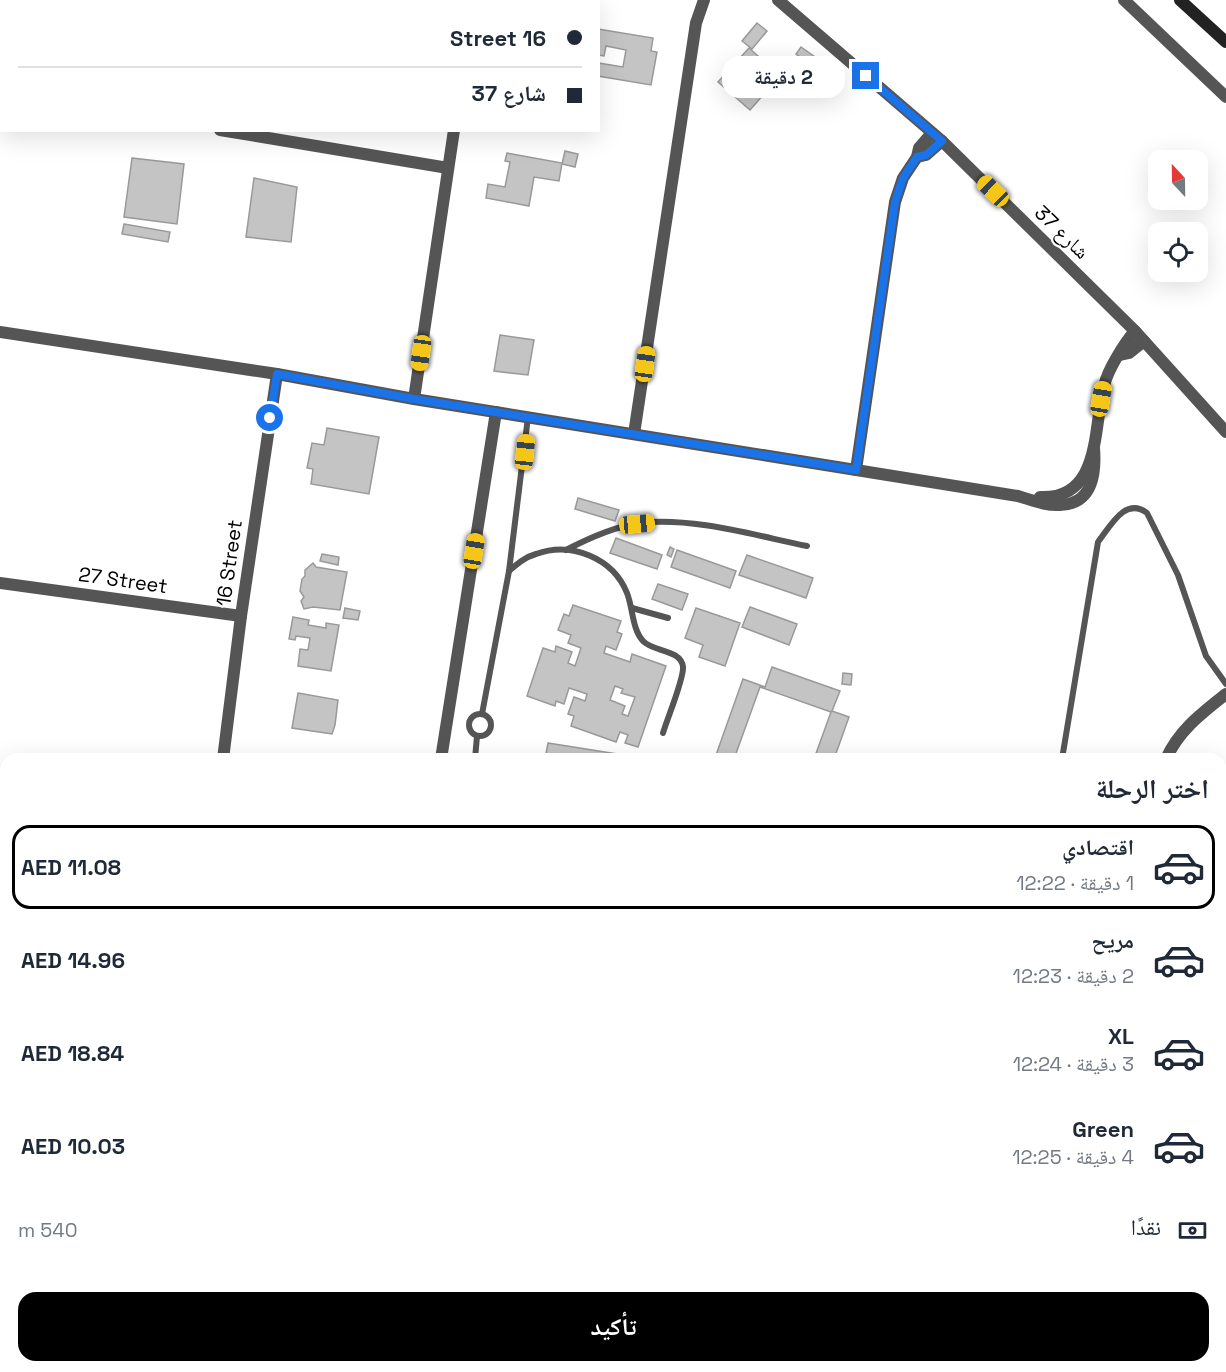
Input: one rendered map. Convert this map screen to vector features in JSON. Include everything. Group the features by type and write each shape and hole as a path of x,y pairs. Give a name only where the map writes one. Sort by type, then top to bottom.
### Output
{"main road":[{"path":"1180,0 1226,42"}],"street":[{"path":"634,434 696,23 704,0"},
{"name":"شارع 37","path":"778,0 937,137 1144,340 1226,432"},
{"path":"1124,0 1226,97"},
{"path":"231,132 448,168"},
{"path":"414,399 454,132"},
{"path":"856,470 895,202 903,178 917,157 919,148 937,137"},
{"path":"0,332 277,374 414,399 1062,505 1076,501 1087,492 1094,479 1094,448 1103,387 1123,346 1135,331"},
{"path":"1120,355 1130,353 1144,340"},
{"name":"16 Street","path":"225,753 241,616 277,374"},
{"path":"442,753 496,412"},
{"name":"27 Street","path":"0,583 241,616"},
{"path":"1169,753 1189,724 1226,694"}],"lane":[{"path":"482,714 509,571 528,417"},
{"path":"1063,753 1098,542 1119,515 1127,509 1137,508 1148,513 1178,575 1206,657 1226,684"},
{"path":"566,550 613,529 662,521 688,523 807,546"},
{"path":"509,571 521,561 535,554 550,550 566,550 582,552 596,558 620,579 632,608 637,631 644,642 648,646 674,655 683,668 663,733"},
{"path":"632,608 668,618"},
{"path":"482,714 489,719 491,727 486,734 477,736 470,731 469,723 474,716 482,714"},
{"path":"476,753 477,736"}],"building":[{"path":"757,23 767,31 752,49 742,41"},
{"path":"600,29 653,38 651,51 657,52 651,85 600,76 600,63 623,67 626,50 606,46 604,56 600,55"},
{"path":"801,47 815,57 810,64 796,54"},
{"path":"749,48 773,69 764,79 771,86 750,110 718,82"},
{"path":"565,151 578,154 575,167 562,164"},
{"path":"507,153 562,163 559,181 534,177 529,206 486,198 488,184 505,187 510,162 505,161"},
{"path":"132,158 184,164 177,224 124,217"},
{"path":"254,178 297,187 291,242 246,237"},
{"path":"124,224 170,232 168,242 122,234"},
{"path":"500,335 534,340 528,375 494,371"},
{"path":"327,428 379,437 369,494 311,484 313,469 307,468 312,443 324,445"},
{"path":"578,498 619,510 615,521 575,509"},
{"path":"616,538 662,555 657,569 610,553"},
{"path":"670,547 674,549 671,557 667,555"},
{"path":"677,550 736,571 730,588 671,567"},
{"path":"322,554 339,557 338,565 320,561"},
{"path":"747,555 813,578 806,598 739,575"},
{"path":"313,563 316,567 347,572 340,610 313,607 304,609 301,601 304,597 300,591 302,579 305,576 305,570"},
{"path":"658,584 688,594 682,610 652,599"},
{"path":"573,605 621,621 617,632 622,634 616,650 606,646 604,653 630,662 632,654 666,666 638,747 625,743 628,735 620,732 616,742 571,726 574,716 568,714 574,697 585,701 587,694 569,688 564,704 556,701 555,706 527,696 543,648 555,652 556,646 572,652 568,663 575,666 581,648 568,643 571,635 558,630 564,614 569,616","holes":["615,686 623,689 621,693 635,697 628,716 622,714 625,706 610,700"]},
{"path":"750,607 797,624 789,645 742,627"},
{"path":"345,608 360,611 358,620 343,618"},
{"path":"696,608 740,623 725,666 699,657 703,645 685,638"},
{"path":"293,617 309,620 308,625 326,628 326,623 339,625 331,671 298,666 300,649 308,650 310,638 296,636 295,640 289,639"},
{"path":"772,667 840,691 832,711 849,717 836,753 816,753 831,712 760,687 736,753 717,753 743,679 765,687"},
{"path":"843,673 852,674 851,685 842,684"},
{"path":"298,693 338,700 332,734 292,728"},
{"path":"548,743 611,753 546,753"}],"route":[{"path":"270,418 277,374 414,399 856,470 898,190 909,167 917,157 926,155 942,141 866,76"}]}
